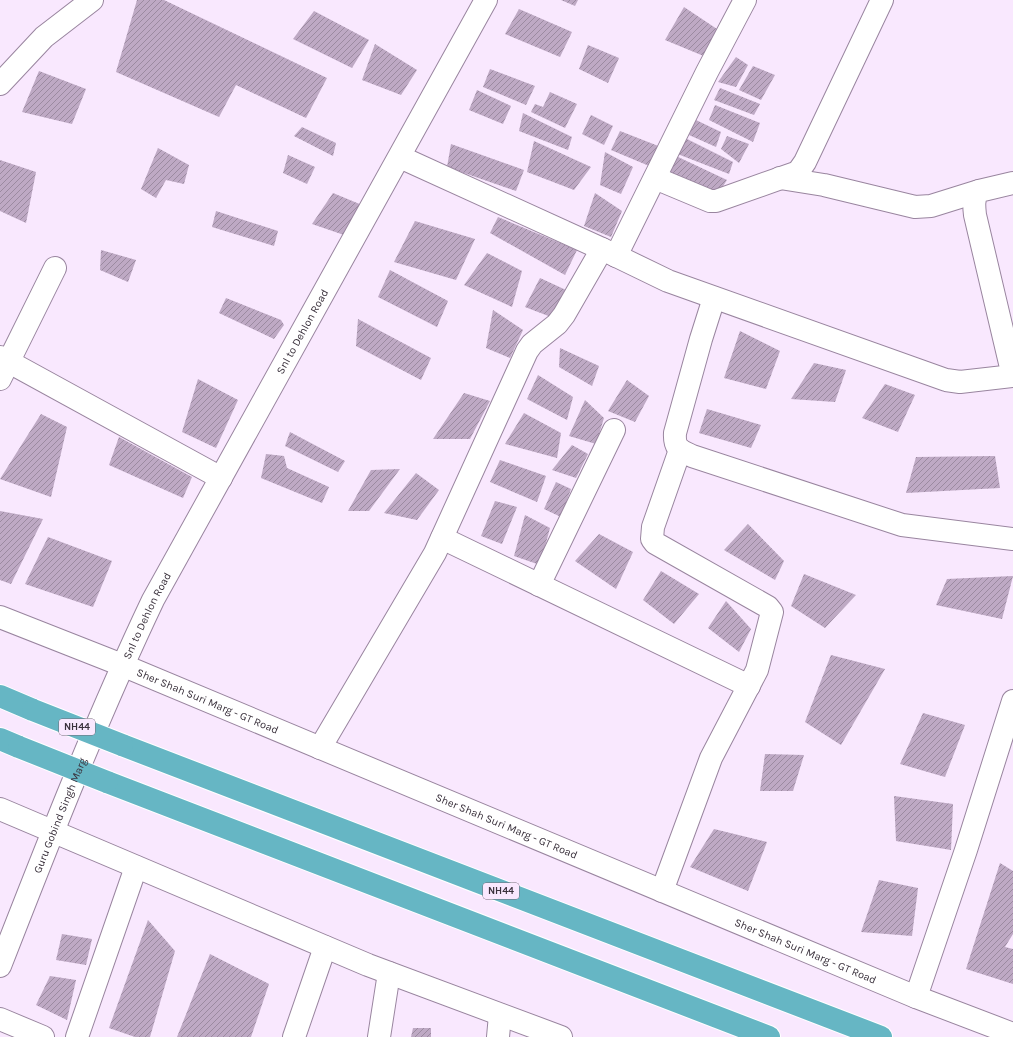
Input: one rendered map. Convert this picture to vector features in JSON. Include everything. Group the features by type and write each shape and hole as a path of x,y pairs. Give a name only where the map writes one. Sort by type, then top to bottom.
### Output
{"highway":[{"name":"NH44","path":"0,696 122,745 881,1037"},
{"path":"9,743 769,1037"}],"street":[{"path":"0,84 44,37 92,0"},
{"name":"Snl to Dehlon Road","path":"122,665 153,600 486,0"},
{"path":"320,748 435,553 526,351 532,344 557,324 609,253 655,178 707,72 745,0"},
{"path":"655,178 710,201 722,199 779,178 793,175 801,168 882,0"},
{"path":"400,157 668,281 946,380 960,382 1013,376 975,215 974,203 976,195 979,191"},
{"path":"779,178 824,185 915,207 931,206 979,191 1013,183"},
{"path":"55,268 3,366 221,478"},
{"path":"714,298 675,433 675,443 680,450 692,456 902,525 1013,539"},
{"path":"539,585 614,430"},
{"path":"662,891 711,758 749,686 760,660 771,616 770,609 655,543 652,539 653,527 680,450"},
{"path":"442,538 749,686"},
{"name":"Sher Shah Suri Marg - GT Road","path":"0,617 122,665 916,997 1013,1034"},
{"name":"Guru Gobind Singh Marg","path":"0,966 52,832 122,665"},
{"path":"916,997 966,850 1013,700"},
{"path":"0,809 325,947 389,973 561,1037"},
{"path":"77,1037 136,867"},
{"path":"294,1037 325,947"},
{"path":"379,1037 389,973"},
{"path":"498,1037 500,1015"},
{"path":"0,1019 43,1037"}],"building":[{"path":"137,0 164,0 327,78 306,118 236,85 219,117 116,72"},
{"path":"561,0 578,0 575,6"},
{"path":"684,7 720,31 706,57 665,40"},
{"path":"519,9 572,32 560,57 505,34"},
{"path":"314,11 369,40 352,68 293,39"},
{"path":"375,44 417,70 401,95 362,80"},
{"path":"588,45 619,58 608,83 579,69"},
{"path":"736,57 748,65 736,87 718,82"},
{"path":"753,66 775,75 761,100 739,90"},
{"path":"490,69 535,86 526,105 483,87"},
{"path":"39,71 86,89 72,124 22,112"},
{"path":"720,88 760,104 754,115 714,100"},
{"path":"477,90 511,106 503,124 469,110"},
{"path":"550,92 577,104 565,128 531,112 535,104 543,107"},
{"path":"715,105 760,123 753,142 709,120"},
{"path":"523,113 572,137 568,150 519,131"},
{"path":"591,115 613,126 604,145 582,134"},
{"path":"696,120 721,132 716,147 689,135"},
{"path":"302,127 336,143 333,156 294,136"},
{"path":"620,131 666,149 654,168 611,150"},
{"path":"727,136 749,144 739,163 721,149"},
{"path":"685,138 733,162 729,174 675,153"},
{"path":"534,141 591,167 574,190 527,172"},
{"path":"451,144 524,170 516,191 447,167"},
{"path":"158,148 189,165 184,184 166,180 156,198 141,189"},
{"path":"605,152 633,167 621,194 600,185"},
{"path":"288,155 315,167 307,184 283,173"},
{"path":"676,156 727,180 718,194 669,174"},
{"path":"0,160 36,172 26,223 0,211"},
{"path":"333,193 362,205 344,235 312,224"},
{"path":"595,193 622,211 611,237 584,226"},
{"path":"216,211 278,231 274,246 212,227"},
{"path":"498,217 577,250 565,275 490,233"},
{"path":"415,221 475,239 456,280 394,262"},
{"path":"101,250 136,260 128,282 100,270"},
{"path":"487,253 522,271 512,307 464,285"},
{"path":"390,270 448,301 437,327 378,297"},
{"path":"540,278 566,290 551,317 525,307"},
{"path":"226,298 281,320 284,325 274,339 219,313"},
{"path":"493,310 523,330 510,358 486,348"},
{"path":"358,319 431,358 421,380 356,346"},
{"path":"740,331 780,351 766,389 724,378"},
{"path":"560,348 599,366 592,386 559,367"},
{"path":"814,363 846,370 835,402 791,399"},
{"path":"538,375 573,397 567,420 527,399"},
{"path":"198,379 238,400 216,448 182,432"},
{"path":"627,380 649,396 635,422 608,411"},
{"path":"885,384 915,395 898,432 862,418"},
{"path":"464,393 490,401 470,439 433,439"},
{"path":"585,400 604,418 596,444 569,436"},
{"path":"707,409 761,425 751,448 699,433"},
{"path":"524,413 561,433 557,458 505,444"},
{"path":"41,414 67,427 51,497 0,479"},
{"path":"290,432 345,461 338,472 285,446"},
{"path":"119,437 192,477 183,498 109,465"},
{"path":"572,445 588,454 576,478 552,470"},
{"path":"266,454 284,456 287,468 329,487 322,503 261,478"},
{"path":"995,456 1000,488 906,493 916,457"},
{"path":"500,460 546,476 537,502 490,482"},
{"path":"400,469 369,511 348,511 371,470"},
{"path":"416,473 439,490 417,520 384,513"},
{"path":"556,482 571,489 561,517 544,509"},
{"path":"495,501 517,507 502,544 481,536"},
{"path":"0,511 43,519 11,584 0,580"},
{"path":"525,515 550,528 540,565 514,556"},
{"path":"748,524 784,561 775,580 724,550"},
{"path":"599,534 633,552 616,589 575,561"},
{"path":"48,537 112,561 93,607 25,584"},
{"path":"661,571 699,594 674,624 643,600"},
{"path":"804,574 856,595 825,628 791,606"},
{"path":"1013,576 1002,619 936,605 947,579"},
{"path":"726,601 751,629 739,652 708,628"},
{"path":"831,655 885,669 841,745 805,722"},
{"path":"923,713 965,725 945,777 900,764"},
{"path":"765,754 804,755 793,791 760,791"},
{"path":"894,796 953,804 951,850 896,841"},
{"path":"714,829 767,842 748,891 690,867"},
{"path":"1000,863 1013,871 1013,934 1005,947 1013,949 1013,984 966,969"},
{"path":"879,880 918,888 912,936 861,932"},
{"path":"148,920 175,951 150,1037 135,1037 109,1028"},
{"path":"62,934 92,939 86,965 56,960"},
{"path":"210,954 269,984 251,1037 177,1037"},
{"path":"50,976 76,980 67,1020 36,1005"},
{"path":"413,1028 431,1028 431,1037 411,1037"}]}
